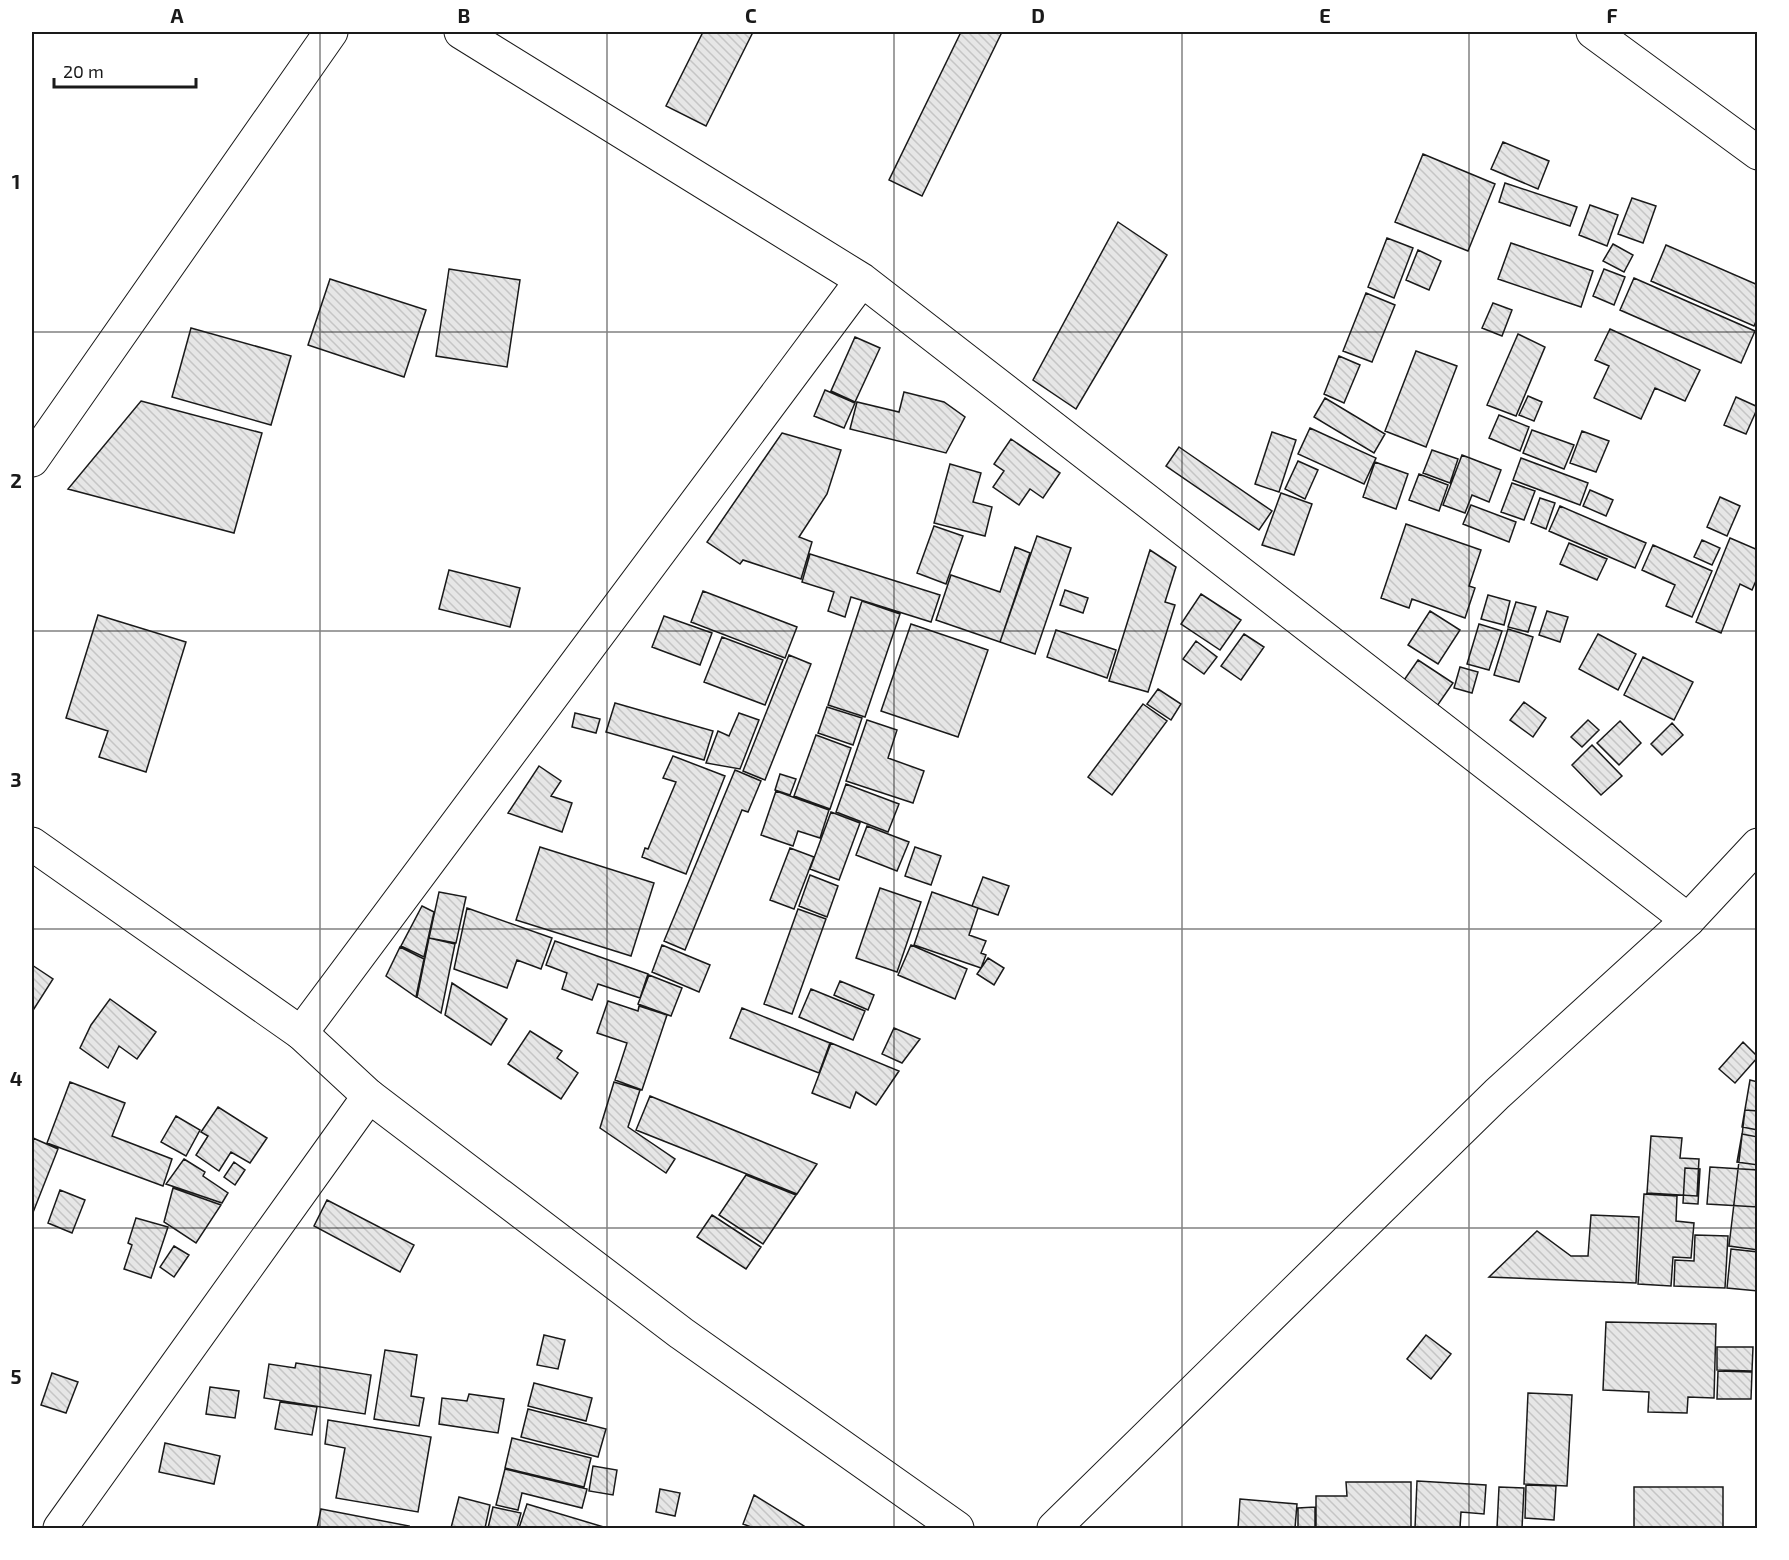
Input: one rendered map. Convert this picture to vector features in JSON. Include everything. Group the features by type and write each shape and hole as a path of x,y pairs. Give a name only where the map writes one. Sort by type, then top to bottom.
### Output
{"street":[{"path":"32,460 331,32"},
{"path":"461,32 862,280 1688,920"},
{"path":"1593,32 1758,153"},
{"path":"301,1033 862,280"},
{"path":"32,844 301,1033 369,1096 681,1333 957,1528"},
{"path":"1054,1528 1497,1094 1688,920 1758,845"},
{"path":"60,1528 369,1096"}],"building":[{"path":"703,32 753,32 706,126 666,106"},
{"path":"961,32 1002,32 922,196 889,180"},
{"path":"1503,142 1549,161 1538,189 1491,169"},
{"path":"1423,154 1495,184 1468,251 1395,222"},
{"path":"1505,183 1577,207 1570,226 1499,202"},
{"path":"1632,198 1656,206 1643,243 1618,234"},
{"path":"1590,205 1618,215 1607,246 1579,235"},
{"path":"1118,222 1167,255 1076,409 1033,380"},
{"path":"1387,238 1413,248 1394,298 1368,287"},
{"path":"1511,243 1593,271 1581,307 1498,279"},
{"path":"1613,244 1633,255 1624,272 1603,261"},
{"path":"1666,245 1758,285 1758,317 1754,326 1651,281"},
{"path":"1418,250 1441,261 1429,290 1406,280"},
{"path":"449,269 520,280 507,367 436,356"},
{"path":"1604,269 1625,277 1614,305 1593,296"},
{"path":"1634,278 1755,331 1741,363 1620,310"},
{"path":"330,279 426,310 404,377 308,345"},
{"path":"1366,293 1395,305 1372,362 1343,351"},
{"path":"1493,303 1512,310 1502,336 1482,328"},
{"path":"191,328 291,356 271,425 172,397"},
{"path":"1610,329 1700,370 1685,401 1655,388 1641,419 1594,398 1609,366 1595,360"},
{"path":"1518,334 1545,347 1516,416 1487,405"},
{"path":"855,337 880,348 855,402 831,391"},
{"path":"1416,351 1457,366 1426,447 1385,431"},
{"path":"1339,356 1360,365 1344,403 1324,394"},
{"path":"825,390 855,403 844,428 814,416"},
{"path":"904,392 944,402 965,417 946,453 850,429 857,402 899,412"},
{"path":"1528,396 1542,402 1534,421 1519,415"},
{"path":"1736,397 1758,407 1746,434 1724,425"},
{"path":"1325,398 1385,434 1374,453 1314,417"},
{"path":"141,401 262,433 234,533 68,489"},
{"path":"1499,415 1529,427 1520,451 1489,438"},
{"path":"1310,428 1376,458 1364,484 1298,454"},
{"path":"1532,430 1574,445 1564,469 1523,453"},
{"path":"1582,431 1609,441 1596,472 1570,463"},
{"path":"1272,432 1296,440 1279,492 1255,484"},
{"path":"782,433 841,450 827,494 799,537 812,542 801,579 743,560 740,564 707,542"},
{"path":"1011,439 1060,473 1043,498 1030,489 1019,505 993,487 1004,471 994,464"},
{"path":"1179,447 1272,511 1259,530 1166,466"},
{"path":"1432,450 1458,459 1450,483 1423,473"},
{"path":"1462,455 1501,470 1489,502 1472,495 1465,513 1443,505"},
{"path":"1521,458 1588,483 1580,505 1513,480"},
{"path":"1298,461 1318,470 1305,499 1285,489"},
{"path":"1375,462 1408,474 1396,509 1363,497"},
{"path":"950,464 981,473 973,502 992,507 985,536 934,523"},
{"path":"1419,474 1448,485 1439,511 1409,500"},
{"path":"1512,483 1535,491 1524,520 1501,512"},
{"path":"1590,490 1613,500 1606,516 1583,506"},
{"path":"1281,493 1312,504 1294,555 1262,545"},
{"path":"1720,497 1740,506 1727,536 1707,527"},
{"path":"1540,498 1555,503 1546,529 1531,523"},
{"path":"1471,505 1516,522 1509,542 1463,524"},
{"path":"1560,506 1646,543 1635,568 1549,531"},
{"path":"1406,524 1481,550 1469,586 1475,588 1465,618 1412,599 1409,608 1381,598"},
{"path":"934,526 963,536 946,584 917,573"},
{"path":"1037,536 1071,548 1035,654 1000,642"},
{"path":"1730,538 1758,550 1758,576 1752,590 1740,584 1721,633 1696,622"},
{"path":"1702,540 1720,548 1712,565 1694,557"},
{"path":"1569,543 1607,559 1597,580 1560,564"},
{"path":"1653,545 1712,571 1692,617 1666,606 1675,585 1642,570"},
{"path":"1015,547 1030,553 1000,642 936,620 951,575 1000,592"},
{"path":"1150,550 1176,567 1165,602 1175,605 1148,692 1109,681"},
{"path":"810,554 940,595 931,622 851,597 845,617 828,611 834,592 802,582"},
{"path":"449,570 520,588 510,627 439,609"},
{"path":"1065,590 1088,598 1083,613 1060,605"},
{"path":"703,591 797,627 785,658 691,622"},
{"path":"1201,594 1241,620 1220,650 1181,624"},
{"path":"1488,595 1510,601 1504,625 1481,619"},
{"path":"862,601 900,614 865,717 828,705"},
{"path":"1516,602 1536,607 1528,632 1508,627"},
{"path":"1430,611 1460,630 1438,664 1408,645"},
{"path":"1547,611 1568,617 1560,642 1539,635"},
{"path":"98,615 186,642 146,772 99,757 108,731 66,718"},
{"path":"664,616 712,633 700,665 652,647"},
{"path":"911,624 988,650 958,737 881,711"},
{"path":"1479,624 1502,631 1489,670 1467,664"},
{"path":"1508,629 1533,637 1519,682 1494,675"},
{"path":"1056,630 1116,650 1107,678 1047,657"},
{"path":"1244,634 1264,647 1241,680 1221,666"},
{"path":"1598,634 1636,654 1618,690 1579,669"},
{"path":"722,637 783,660 765,705 704,682"},
{"path":"1196,641 1217,657 1204,674 1183,659"},
{"path":"789,655 811,664 765,780 743,771"},
{"path":"1643,657 1693,682 1674,720 1624,695"},
{"path":"1418,660 1453,683 1437,706 1402,683"},
{"path":"1460,667 1478,672 1472,693 1454,688"},
{"path":"1158,689 1181,704 1171,720 1147,704"},
{"path":"1524,702 1546,718 1533,737 1510,720"},
{"path":"615,703 713,731 704,760 606,732"},
{"path":"1143,704 1167,721 1112,795 1088,777"},
{"path":"827,707 862,718 853,745 818,733"},
{"path":"575,713 600,719 596,733 572,727"},
{"path":"739,713 759,720 740,769 706,763 718,731 729,736"},
{"path":"867,720 897,730 888,758 924,771 913,803 846,781"},
{"path":"1588,720 1599,730 1582,747 1571,737"},
{"path":"1620,721 1641,743 1619,765 1597,743"},
{"path":"1672,723 1683,735 1662,755 1651,744"},
{"path":"816,735 851,748 830,809 794,796"},
{"path":"1592,745 1622,776 1601,795 1572,765"},
{"path":"673,756 725,776 686,874 642,857 645,848 648,849 676,782 663,778"},
{"path":"539,766 561,781 551,796 572,803 562,832 508,813"},
{"path":"735,770 761,781 748,812 742,810 685,950 664,941"},
{"path":"780,774 796,779 790,795 775,790"},
{"path":"846,784 899,804 888,832 836,812"},
{"path":"776,791 829,810 820,838 798,831 793,846 761,835"},
{"path":"831,812 860,823 839,880 810,869"},
{"path":"867,826 909,842 897,871 856,855"},
{"path":"540,847 654,883 631,956 516,920"},
{"path":"915,847 941,856 931,885 905,876"},
{"path":"790,848 814,857 794,909 770,900"},
{"path":"810,875 838,886 827,917 799,906"},
{"path":"983,877 1009,886 998,915 972,906"},
{"path":"880,888 921,902 897,972 856,958"},
{"path":"439,892 466,897 456,943 429,938"},
{"path":"932,892 978,908 969,935 986,941 981,953 986,955 981,968 914,945"},
{"path":"422,906 434,912 424,957 401,946"},
{"path":"467,908 552,938 541,969 517,960 507,988 454,969"},
{"path":"798,909 826,919 792,1014 764,1004"},
{"path":"429,938 455,944 441,1013 417,997"},
{"path":"555,941 648,974 640,998 598,984 592,1000 562,989 567,973 546,965"},
{"path":"662,945 710,965 699,992 652,972"},
{"path":"911,945 967,969 955,999 898,975"},
{"path":"400,947 424,959 416,997 386,976"},
{"path":"988,958 1004,968 994,985 977,974"},
{"path":"32,965 53,979 32,1012"},
{"path":"649,975 682,988 671,1016 638,1004"},
{"path":"840,981 874,995 868,1010 834,995"},
{"path":"452,983 507,1019 491,1045 445,1015"},
{"path":"811,989 865,1011 853,1040 799,1017"},
{"path":"110,999 156,1032 137,1059 119,1046 108,1068 80,1048 91,1025"},
{"path":"608,1001 638,1011 639,1006 667,1015 642,1090 615,1080 627,1043 597,1033"},
{"path":"742,1008 830,1043 819,1073 730,1038"},
{"path":"894,1028 920,1039 902,1063 882,1054"},
{"path":"530,1031 562,1051 557,1058 578,1073 561,1099 508,1064"},
{"path":"1743,1042 1758,1057 1735,1083 1719,1069"},
{"path":"831,1043 899,1071 876,1105 856,1092 850,1108 812,1093"},
{"path":"1750,1080 1758,1082 1758,1130 1742,1127"},
{"path":"70,1082 125,1103 112,1136 172,1159 163,1186 47,1143"},
{"path":"614,1082 640,1090 628,1127 675,1159 666,1173 600,1128"},
{"path":"650,1096 817,1164 797,1194 636,1130"},
{"path":"218,1107 267,1138 250,1163 231,1152 219,1171 196,1155 208,1136 201,1132"},
{"path":"1745,1110 1758,1111 1758,1250 1729,1246"},
{"path":"176,1116 200,1130 186,1156 161,1142"},
{"path":"1742,1134 1758,1137 1758,1165 1737,1162"},
{"path":"1651,1136 1682,1138 1680,1158 1699,1159 1697,1196 1647,1193"},
{"path":"33,1138 58,1149 32,1215 32,1141"},
{"path":"184,1159 205,1172 203,1176 228,1193 222,1203 166,1184"},
{"path":"234,1162 245,1170 235,1185 224,1177"},
{"path":"1710,1167 1758,1170 1758,1207 1707,1204"},
{"path":"1685,1168 1700,1169 1698,1204 1683,1203"},
{"path":"746,1175 796,1195 763,1244 719,1215"},
{"path":"173,1188 221,1205 196,1243 164,1222"},
{"path":"60,1190 85,1200 72,1233 48,1223"},
{"path":"1644,1194 1677,1196 1676,1221 1694,1223 1691,1258 1673,1257 1671,1286 1638,1284"},
{"path":"327,1200 414,1245 400,1272 314,1226"},
{"path":"712,1215 761,1247 746,1269 697,1237"},
{"path":"1591,1215 1639,1217 1636,1283 1489,1277 1537,1231 1571,1256 1588,1256"},
{"path":"136,1218 168,1227 151,1278 124,1269 132,1245 128,1243"},
{"path":"1695,1235 1728,1236 1725,1288 1674,1286 1675,1260 1694,1261"},
{"path":"174,1246 189,1255 174,1277 160,1267"},
{"path":"1731,1249 1758,1252 1758,1291 1727,1288"},
{"path":"1606,1322 1716,1324 1714,1398 1688,1397 1687,1413 1648,1412 1649,1392 1603,1390"},
{"path":"544,1335 565,1340 558,1369 537,1365"},
{"path":"1426,1335 1451,1354 1431,1379 1407,1359"},
{"path":"1717,1347 1753,1347 1752,1371 1717,1370"},
{"path":"385,1350 417,1355 411,1396 424,1398 419,1426 374,1419"},
{"path":"296,1363 371,1375 365,1414 264,1398 269,1364 295,1368"},
{"path":"1718,1371 1752,1372 1751,1399 1717,1399"},
{"path":"52,1373 78,1382 66,1413 41,1405"},
{"path":"534,1383 592,1398 586,1421 528,1406"},
{"path":"210,1387 239,1391 235,1418 206,1414"},
{"path":"1528,1393 1572,1395 1567,1486 1524,1484"},
{"path":"469,1394 504,1399 498,1433 439,1424 442,1398 467,1401"},
{"path":"280,1402 317,1407 312,1435 275,1429"},
{"path":"528,1409 606,1429 598,1457 521,1437"},
{"path":"328,1420 431,1437 418,1512 336,1498 345,1448 325,1444"},
{"path":"512,1438 591,1458 584,1487 505,1468"},
{"path":"165,1443 220,1456 214,1484 159,1472"},
{"path":"593,1466 617,1470 613,1495 589,1491"},
{"path":"505,1469 587,1489 582,1508 522,1493 518,1510 496,1505"},
{"path":"1417,1481 1486,1485 1484,1514 1461,1512 1460,1528 1415,1528"},
{"path":"1346,1482 1411,1482 1411,1528 1316,1528 1316,1496 1347,1496"},
{"path":"1526,1485 1556,1486 1554,1520 1525,1518"},
{"path":"1499,1487 1524,1488 1522,1528 1497,1528"},
{"path":"1634,1487 1723,1487 1723,1528 1634,1528"},
{"path":"660,1489 680,1493 675,1516 656,1512"},
{"path":"754,1495 804,1526 803,1528 754,1528 743,1524"},
{"path":"459,1497 490,1505 485,1528 451,1528"},
{"path":"1240,1499 1297,1504 1295,1528 1238,1528"},
{"path":"527,1504 607,1528 519,1528"},
{"path":"493,1507 521,1513 517,1528 488,1528"},
{"path":"1315,1507 1315,1528 1298,1528 1298,1508"},
{"path":"321,1509 409,1526 408,1528 317,1528"}]}
